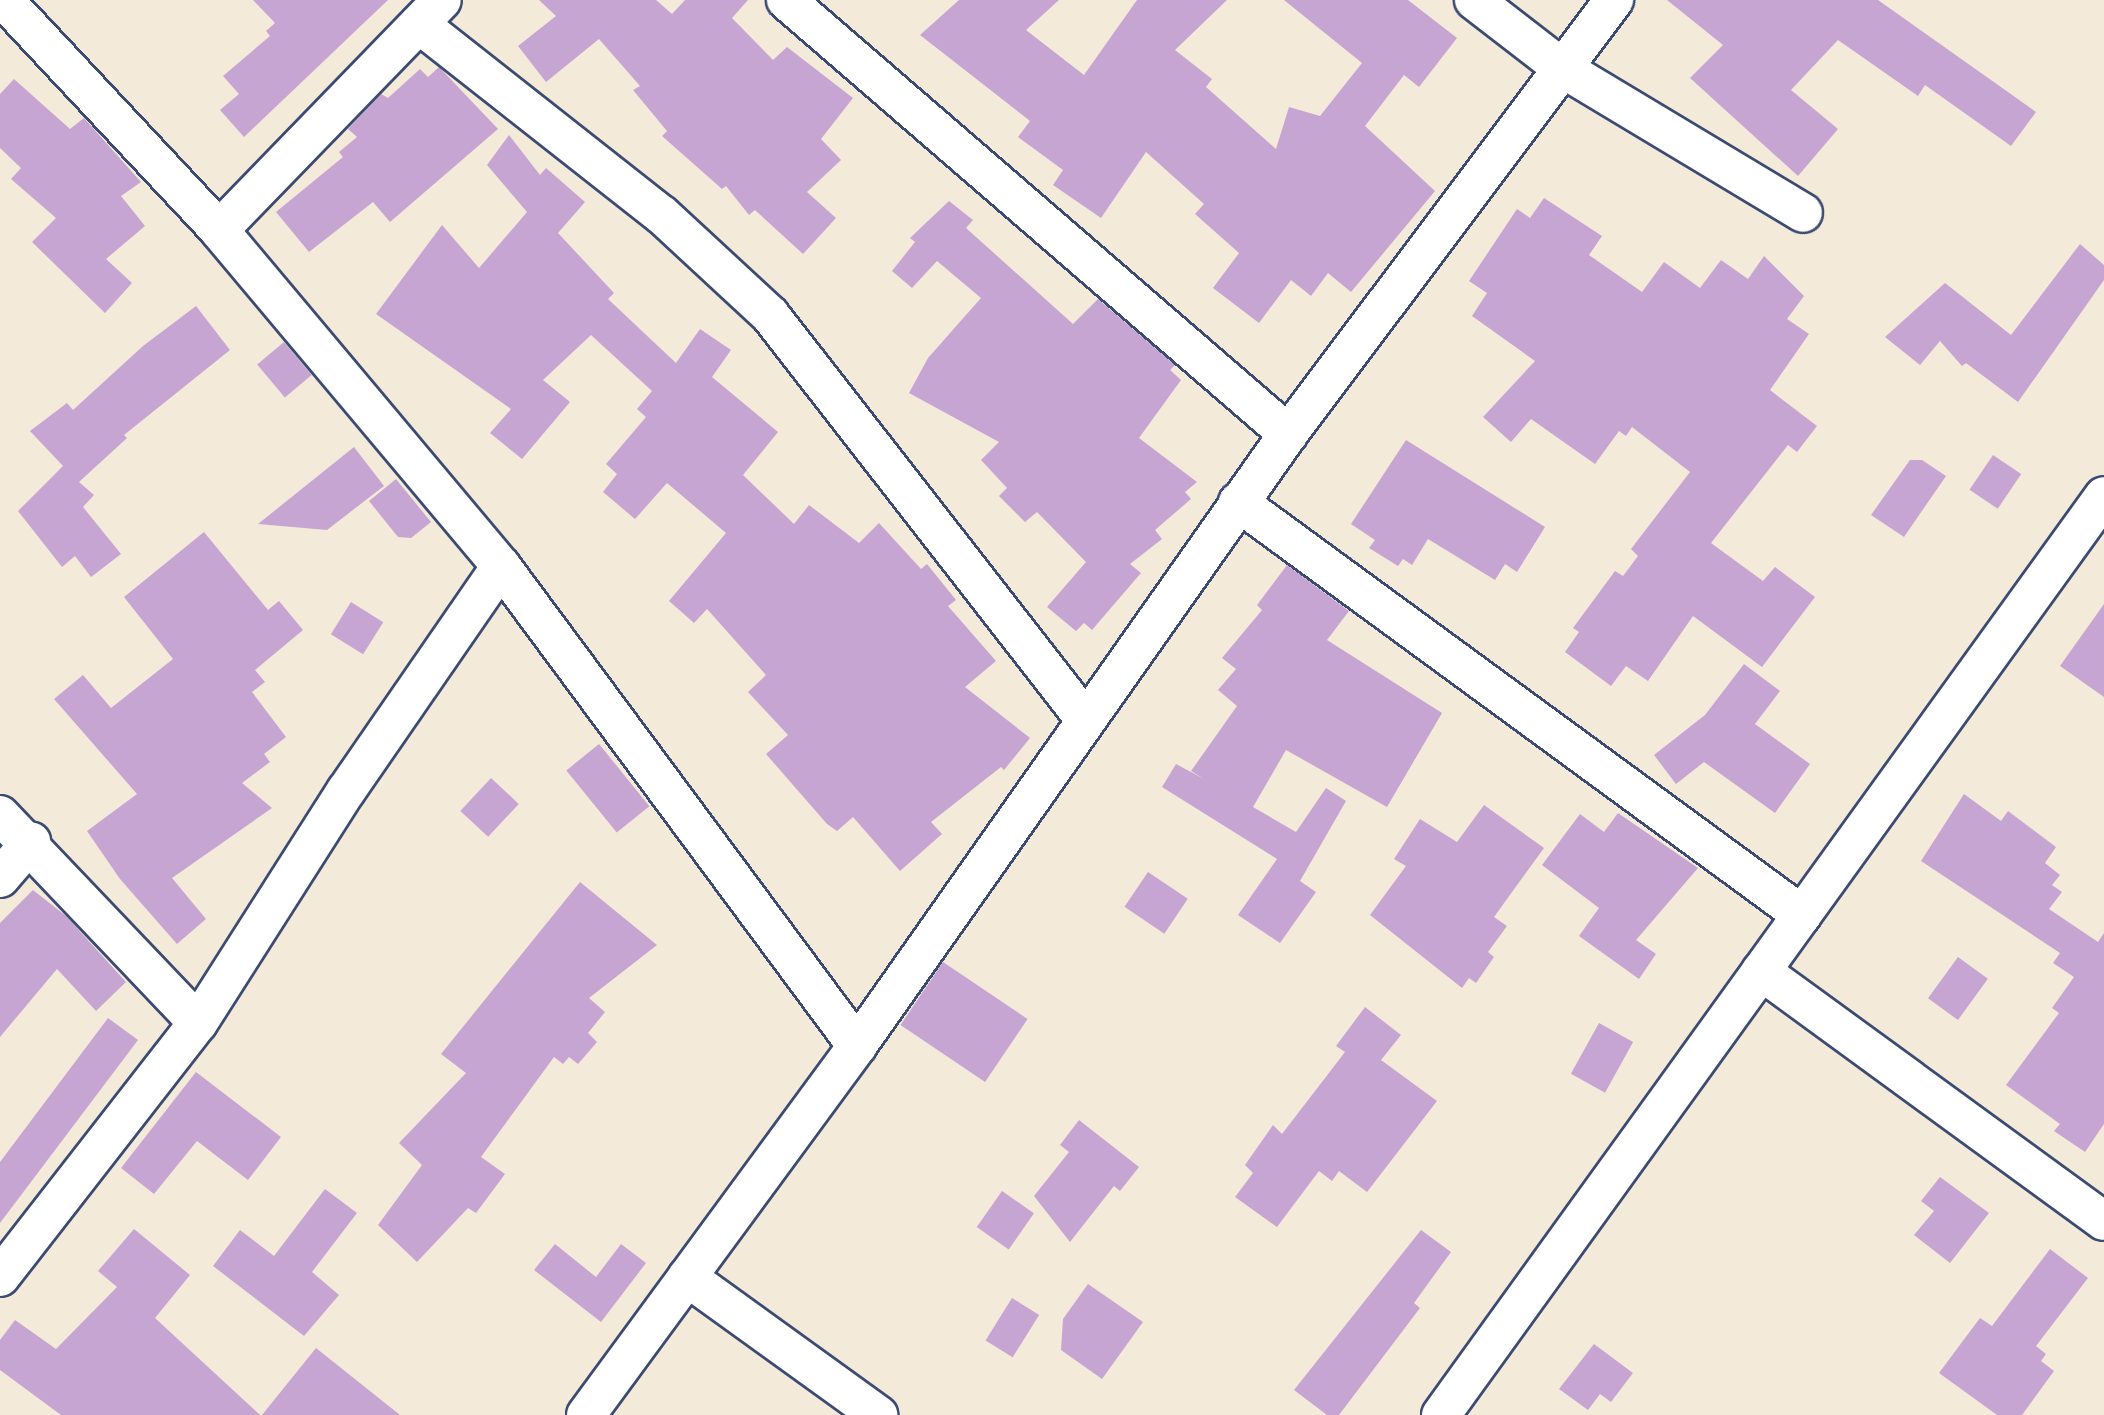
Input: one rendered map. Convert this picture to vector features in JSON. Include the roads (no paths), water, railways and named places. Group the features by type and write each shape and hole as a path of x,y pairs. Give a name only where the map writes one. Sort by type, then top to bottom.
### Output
{"street":[{"path":"4,0 219,229 501,566 858,1046"},
{"path":"786,0 1288,434"},
{"path":"1474,0 1562,68 1803,213"},
{"path":"586,1415 858,1046 1084,718 1238,502 1614,0"},
{"path":"219,229 431,12 662,215 770,316 1084,718"},
{"path":"1441,1415 2104,496"},
{"path":"1238,502 1802,915"},
{"path":"0,1278 198,1023 346,792 501,566"},
{"path":"0,815 31,842 198,1023"},
{"path":"0,878 31,842"},
{"path":"1762,971 2104,1221"},
{"path":"687,1277 878,1415"}]}
